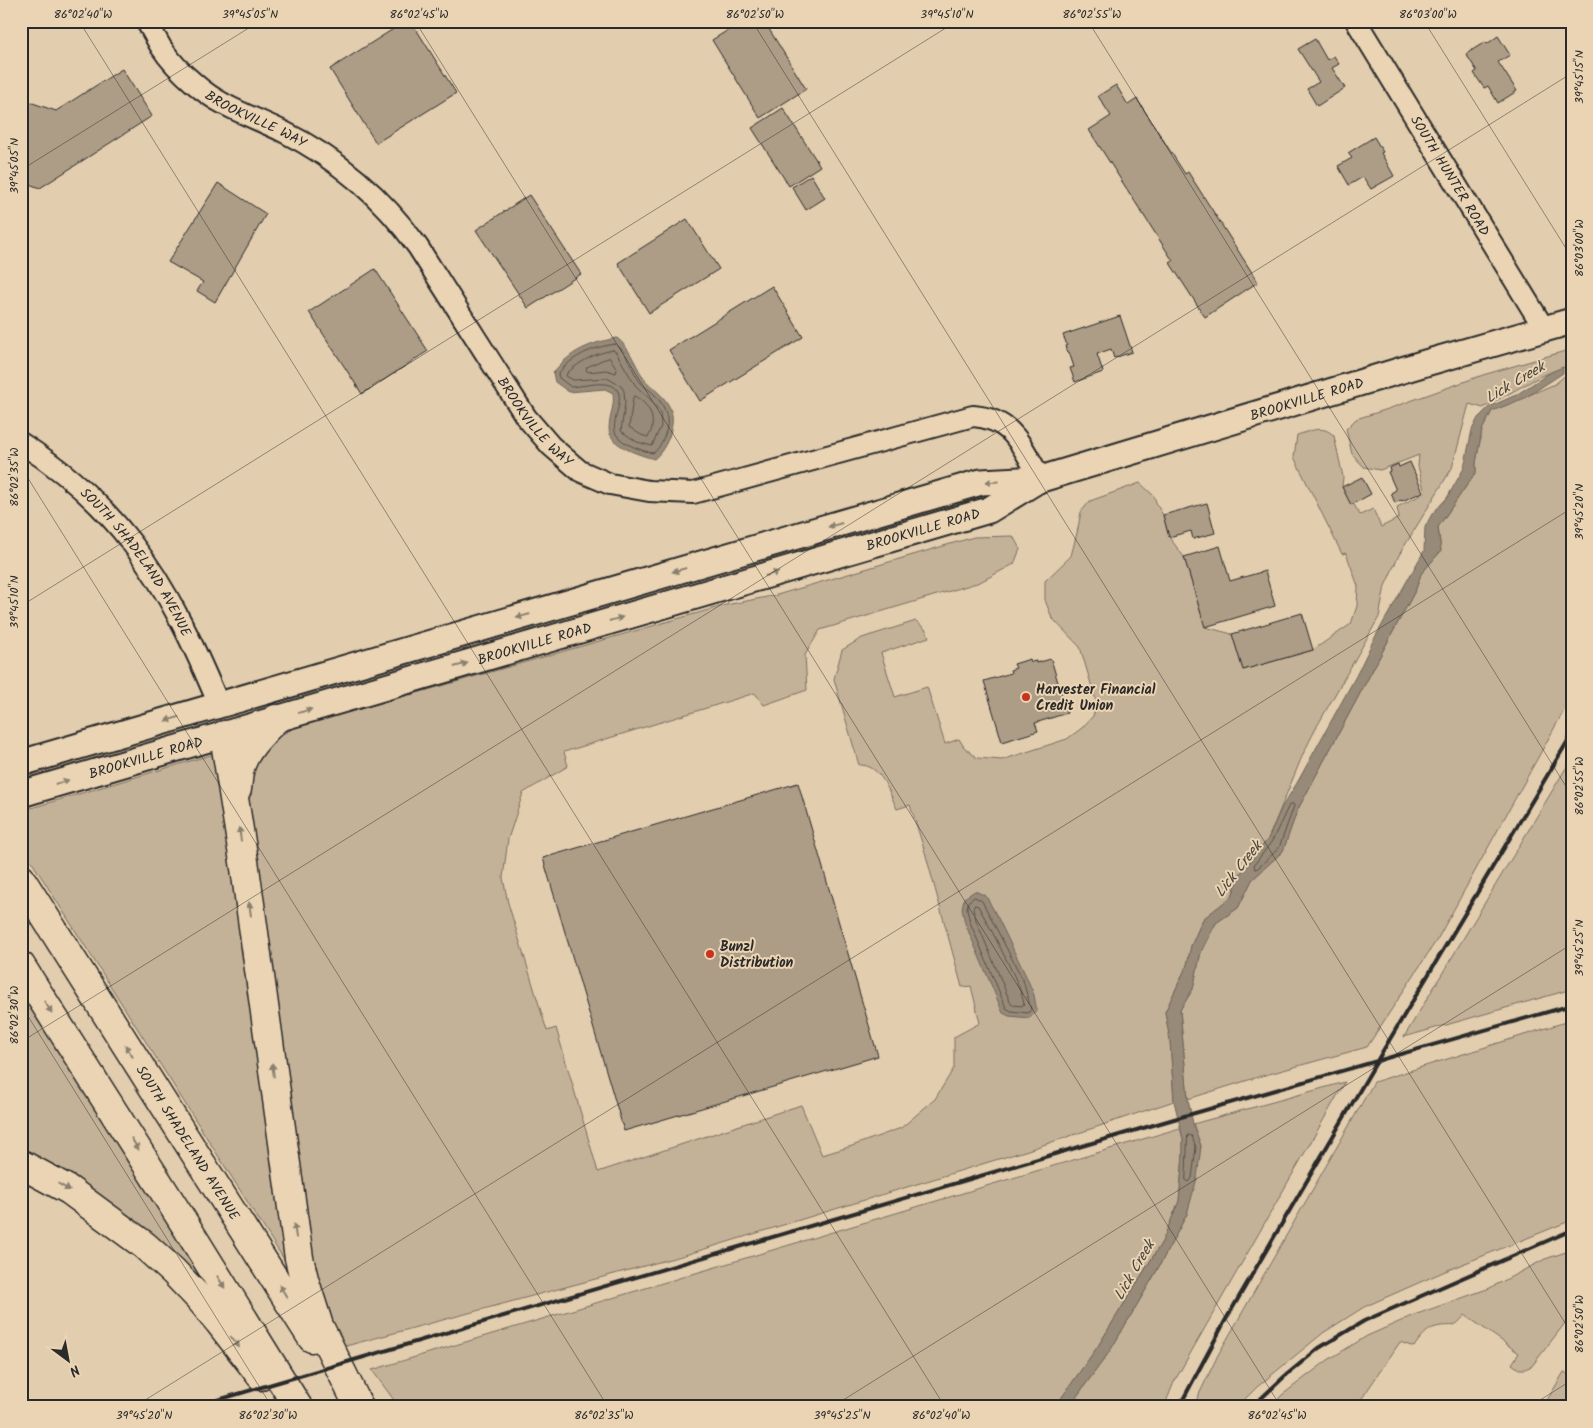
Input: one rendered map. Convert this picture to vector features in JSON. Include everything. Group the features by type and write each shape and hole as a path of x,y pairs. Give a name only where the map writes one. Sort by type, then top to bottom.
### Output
{"highway":[{"path":"235,800 240,767 253,744 276,719"},
{"path":"224,734 235,800 299,1258 319,1326 359,1407"},
{"name":"SOUTH SHADELAND AVENUE","path":"21,880 355,1407"},
{"path":"21,966 298,1407"},
{"path":"21,1164 68,1190 144,1245 166,1265 200,1299 286,1407"}],"main road":[{"name":"BROOKVILLE ROAD","path":"21,763 981,482 1040,479 1572,321"},
{"name":"BROOKVILLE ROAD","path":"21,794 989,510 1040,479"},
{"path":"219,705 224,734"}],"street":[{"name":"BROOKVILLE WAY","path":"146,21 161,47 174,64 202,90 226,107 280,130 312,147 342,168 381,202 418,247 526,417 551,446 580,471 610,484 649,492 693,493 973,416 992,419 1008,429 1016,438 1040,479"},
{"name":"SOUTH HUNTER ROAD","path":"1356,21 1545,330"},
{"name":"SOUTH SHADELAND AVENUE","path":"21,443 63,472 83,489 118,525 131,542 176,613 198,656 219,705"}],"shaded area":[{"path":"1572,349 1572,696 1438,938 1367,1047 1258,1077 1188,1099 1180,1010 1193,989 1201,952 1216,923 1238,908 1252,880 1283,851 1297,811 1416,589 1421,574 1441,551 1438,527 1476,472 1482,430 1492,411 1555,384 1567,374 1565,367 1541,376 1483,408 1469,404 1452,468 1399,555 1385,586 1379,617 1303,754 1268,839 1240,874 1232,896 1203,919 1191,946 1187,965 1165,1012 1170,1040 1174,1101 1028,1150 685,1255 342,1347 330,1322 302,1219 247,799 250,780 257,758 275,738 300,725 405,692 410,695 726,605 777,595 974,537 1013,536 1020,549 1014,564 980,582 820,630 805,655 807,690 764,705 755,693 564,752 568,766 523,793 508,839 503,878 508,903 547,1031 556,1028 598,1172 801,1105 822,1155 901,1128 935,1099 954,1068 954,1037 980,1023 971,986 962,987 925,852 910,805 897,809 879,774 867,766 859,765 834,679 842,650 862,638 916,621 926,630 929,637 881,653 895,697 927,687 945,744 959,739 964,747 977,758 1002,760 1067,739 1082,728 1093,716 1097,704 1080,647 1052,618 1045,600 1045,581 1071,556 1081,512 1090,501 1140,483 1154,496 1163,515 1169,537 1184,557 1205,627 1232,634 1243,670 1313,650 1351,624 1357,606 1358,586 1346,553 1342,554 1294,457 1297,435 1321,429 1330,432 1334,436 1343,477 1342,487 1351,504 1353,503 1360,515 1373,509 1381,527 1399,518 1397,507 1425,493 1418,466 1419,455 1380,470 1364,467 1352,454 1346,429 1356,419 1483,375"},
{"path":"214,754 292,1272 21,845 21,811"},
{"path":"1572,758 1572,989 1404,1037"},
{"path":"21,994 234,1321 124,1216 41,1159 21,1148"},
{"path":"1572,1020 1572,1220 1443,1272 1364,1307 1323,1333 1257,1387 1237,1407 1193,1407 1218,1355 1374,1082"},
{"path":"1345,1082 1174,1382 1164,1407 1069,1407 1110,1351 1155,1274 1187,1214 1201,1146 1193,1124"},
{"path":"1180,1128 1183,1139 1183,1155 1179,1201 1162,1242 1098,1346 1055,1407 399,1407 372,1370"},
{"path":"1572,1250 1572,1314 1532,1366 1519,1369 1512,1364 1519,1353 1465,1315 1452,1326 1441,1326 1429,1330 1414,1347 1400,1342 1356,1407 1271,1407 1282,1395 1328,1360 1367,1336 1417,1314 1490,1288 1545,1259"},
{"path":"1564,1372 1572,1377 1572,1407 1543,1407"}],"water":[{"path":"617,338 629,351 643,377 660,394 671,412 672,427 670,434 663,449 654,459 627,449 615,441 611,435 609,429 613,393 605,389 569,392 555,382 553,373 566,359 589,345"},
{"name":"Lick Creek","path":"1563,367 1563,373 1525,398 1492,411 1482,430 1476,472 1438,527 1441,551 1421,574 1416,589 1297,811 1283,851 1252,880 1238,908 1216,923 1201,952 1193,989 1180,1010 1188,1099 1193,1124 1201,1146 1197,1178 1187,1214 1155,1274 1110,1351 1069,1407 1055,1407 1098,1346 1162,1242 1179,1201 1183,1139 1174,1101 1170,1040 1165,1012 1187,965 1191,946 1203,919 1232,896 1240,874 1268,839 1282,807 1424,551 1425,527 1432,514 1447,498 1464,468 1472,430 1478,418 1489,407 1516,395 1551,372"},
{"path":"975,891 986,896 1027,978 1034,995 1037,1012 1029,1018 1009,1016 1003,1013 965,923 962,909 964,898"}],"building":[{"path":"406,21 411,21 456,93 376,143 330,69"},
{"path":"743,21 764,21 806,89 760,118 712,40"},
{"path":"1498,36 1510,55 1498,62 1517,91 1498,103 1488,86 1484,88 1474,73 1477,71 1466,54 1485,42 1487,44"},
{"path":"1315,39 1327,60 1334,56 1339,64 1332,68 1345,88 1317,106 1307,89 1319,82 1298,49"},
{"path":"122,69 152,116 40,188 21,181 21,99 56,111"},
{"path":"1116,85 1128,105 1137,99 1185,174 1188,172 1258,282 1205,317 1170,263 1173,261 1089,130 1111,116 1098,96"},
{"path":"783,108 820,166 789,186 752,128"},
{"path":"1374,137 1394,176 1371,189 1363,177 1349,185 1338,166 1352,158 1348,153"},
{"path":"811,175 825,198 806,210 792,187"},
{"path":"218,183 266,214 215,302 197,291 203,282 168,262"},
{"path":"529,195 581,274 528,308 476,230"},
{"path":"687,219 719,269 649,313 618,263"},
{"path":"375,269 428,351 362,394 309,312"},
{"path":"772,286 803,337 700,401 669,350"},
{"path":"1120,316 1132,352 1114,358 1111,349 1097,354 1103,372 1075,382 1070,368 1074,367 1069,352 1067,352 1065,346 1067,345 1063,335"},
{"path":"1410,462 1423,492 1395,503 1391,493 1396,490 1388,472 1390,471 1389,468 1398,464 1399,467"},
{"path":"1362,477 1371,494 1351,505 1342,487"},
{"path":"1207,503 1215,533 1193,539 1191,531 1169,537 1163,515"},
{"path":"1220,546 1230,581 1265,571 1275,606 1205,627 1184,557"},
{"path":"1302,613 1313,650 1243,670 1232,634"},
{"name":"Harvester Financial Credit Union","path":"1030,659 1031,662 1036,661 1036,663 1051,659 1067,713 1035,723 1038,731 1002,742 984,681 1011,673 1010,670 1016,668 1014,664"},
{"name":"Bunzl Distribution","path":"798,783 878,1056 624,1131 543,858"}],"railway":[{"path":"1179,1407 1225,1321 1384,1049 1572,734"},
{"path":"194,1407 1174,1119 1572,1005"},
{"path":"1252,1407 1319,1348 1364,1321 1572,1230"}],"place":[{"name":"Harvester Financial Credit Union","path":"1026,697"},
{"name":"Bunzl Distribution","path":"710,954"}]}
